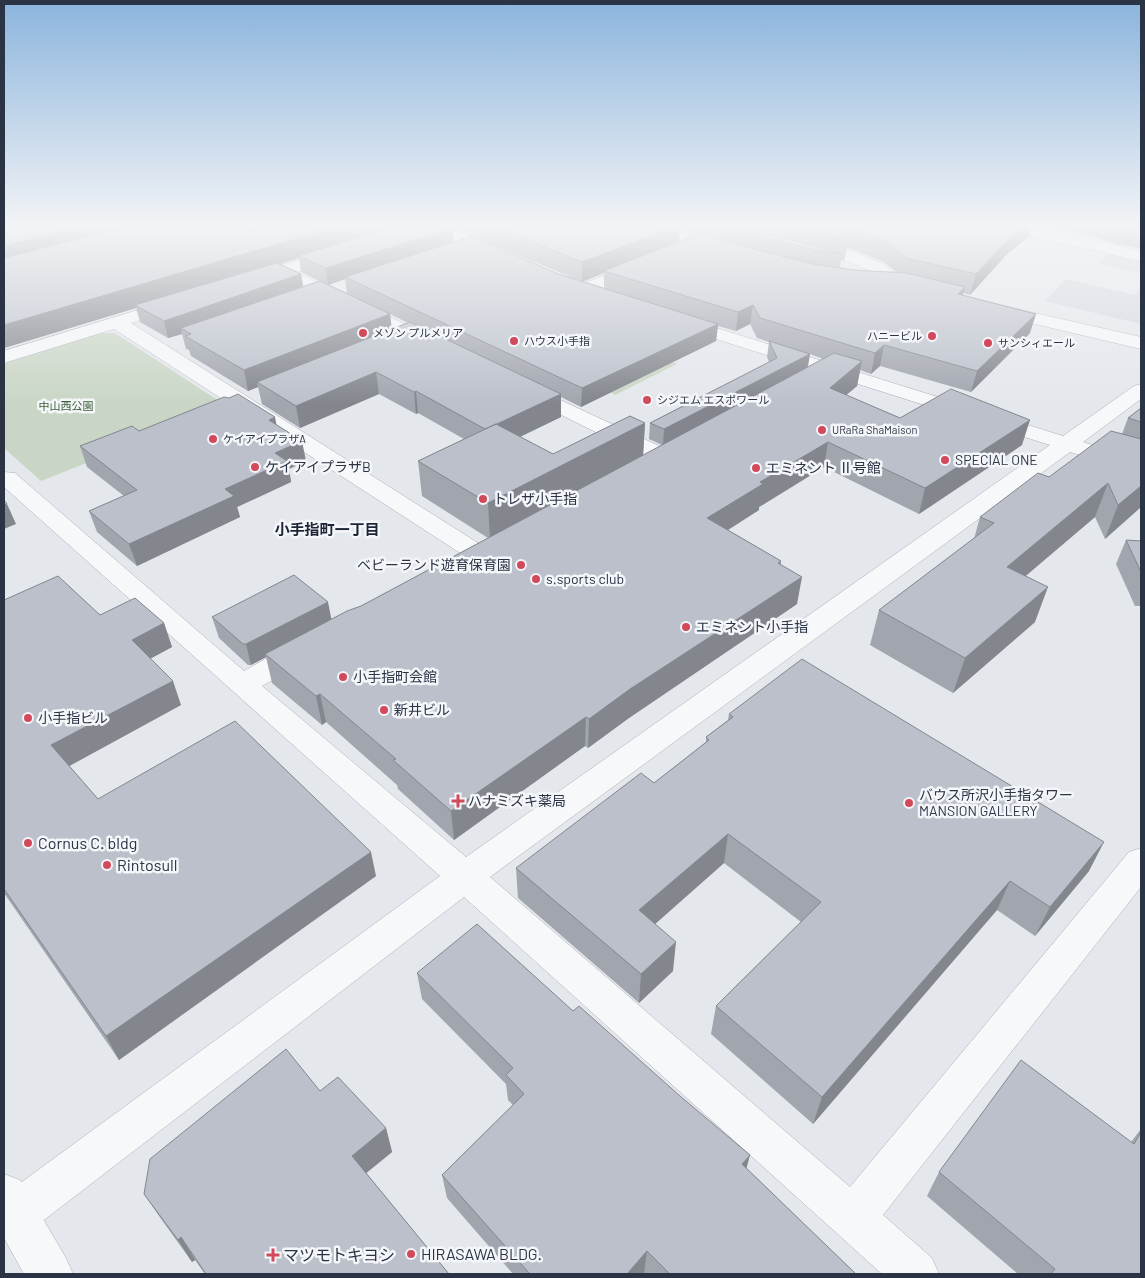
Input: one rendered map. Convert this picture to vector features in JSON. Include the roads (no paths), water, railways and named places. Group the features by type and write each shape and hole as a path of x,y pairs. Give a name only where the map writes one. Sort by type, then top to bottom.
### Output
{"street":[{"path":"320,285 334,290 412,335 448,352"},
{"path":"567,285 611,300"},
{"path":"583,290 596,285"},
{"path":"895,285 918,289"},
{"path":"298,301 334,290"},
{"path":"4,357 190,299"},
{"path":"981,305 1141,343"},
{"path":"668,318 1141,467"},
{"path":"116,322 169,347 246,403 489,551 455,569"},
{"path":"392,343 412,335"},
{"path":"809,379 829,368"},
{"path":"510,382 673,453 638,472"},
{"path":"50,1274 9,1205 1141,390"},
{"path":"5,477 242,685 466,877 916,1274"},
{"path":"242,685 327,638"},
{"path":"852,1218 1141,862"}],"place":[{"name":"メゾン プルメリア","path":"363,333"},
{"name":"ハニービル","path":"932,336"},
{"name":"ハウス小手指","path":"514,341"},
{"name":"サンシィエール","path":"988,343"},
{"name":"シジエム エスポワール","path":"647,400"},
{"name":"URaRa ShaMaison","path":"822,430"},
{"name":"ケイアイプラザA","path":"213,439"},
{"name":"SPECIAL ONE","path":"945,460"},
{"name":"ケイアイプラザB","path":"255,467"},
{"name":"エミネント Ⅱ号館","path":"756,468"},
{"name":"トレザ小手指","path":"483,499"},
{"name":"ベビーランド遊育保育園","path":"521,565"},
{"name":"s.sports club","path":"536,579"},
{"name":"エミネント小手指","path":"686,627"},
{"name":"小手指町会館","path":"343,677"},
{"name":"新井ビル","path":"384,710"},
{"name":"小手指ビル","path":"28,718"},
{"name":"ハナミズキ薬局","path":"458,801"},
{"name":"バウス所沢小手指タワー MANSION GALLERY","path":"909,803"},
{"name":"Cornus C. bldg","path":"28,843"},
{"name":"Rintosull","path":"107,865"},
{"name":"HIRASAWA BLDG.","path":"411,1254"},
{"name":"マツモトキヨシ","path":"273,1255"}],"district":[{"name":"小手指町一丁目","path":"327,530"}],"park label":[{"name":"中山西公園","path":"66,406"}]}
